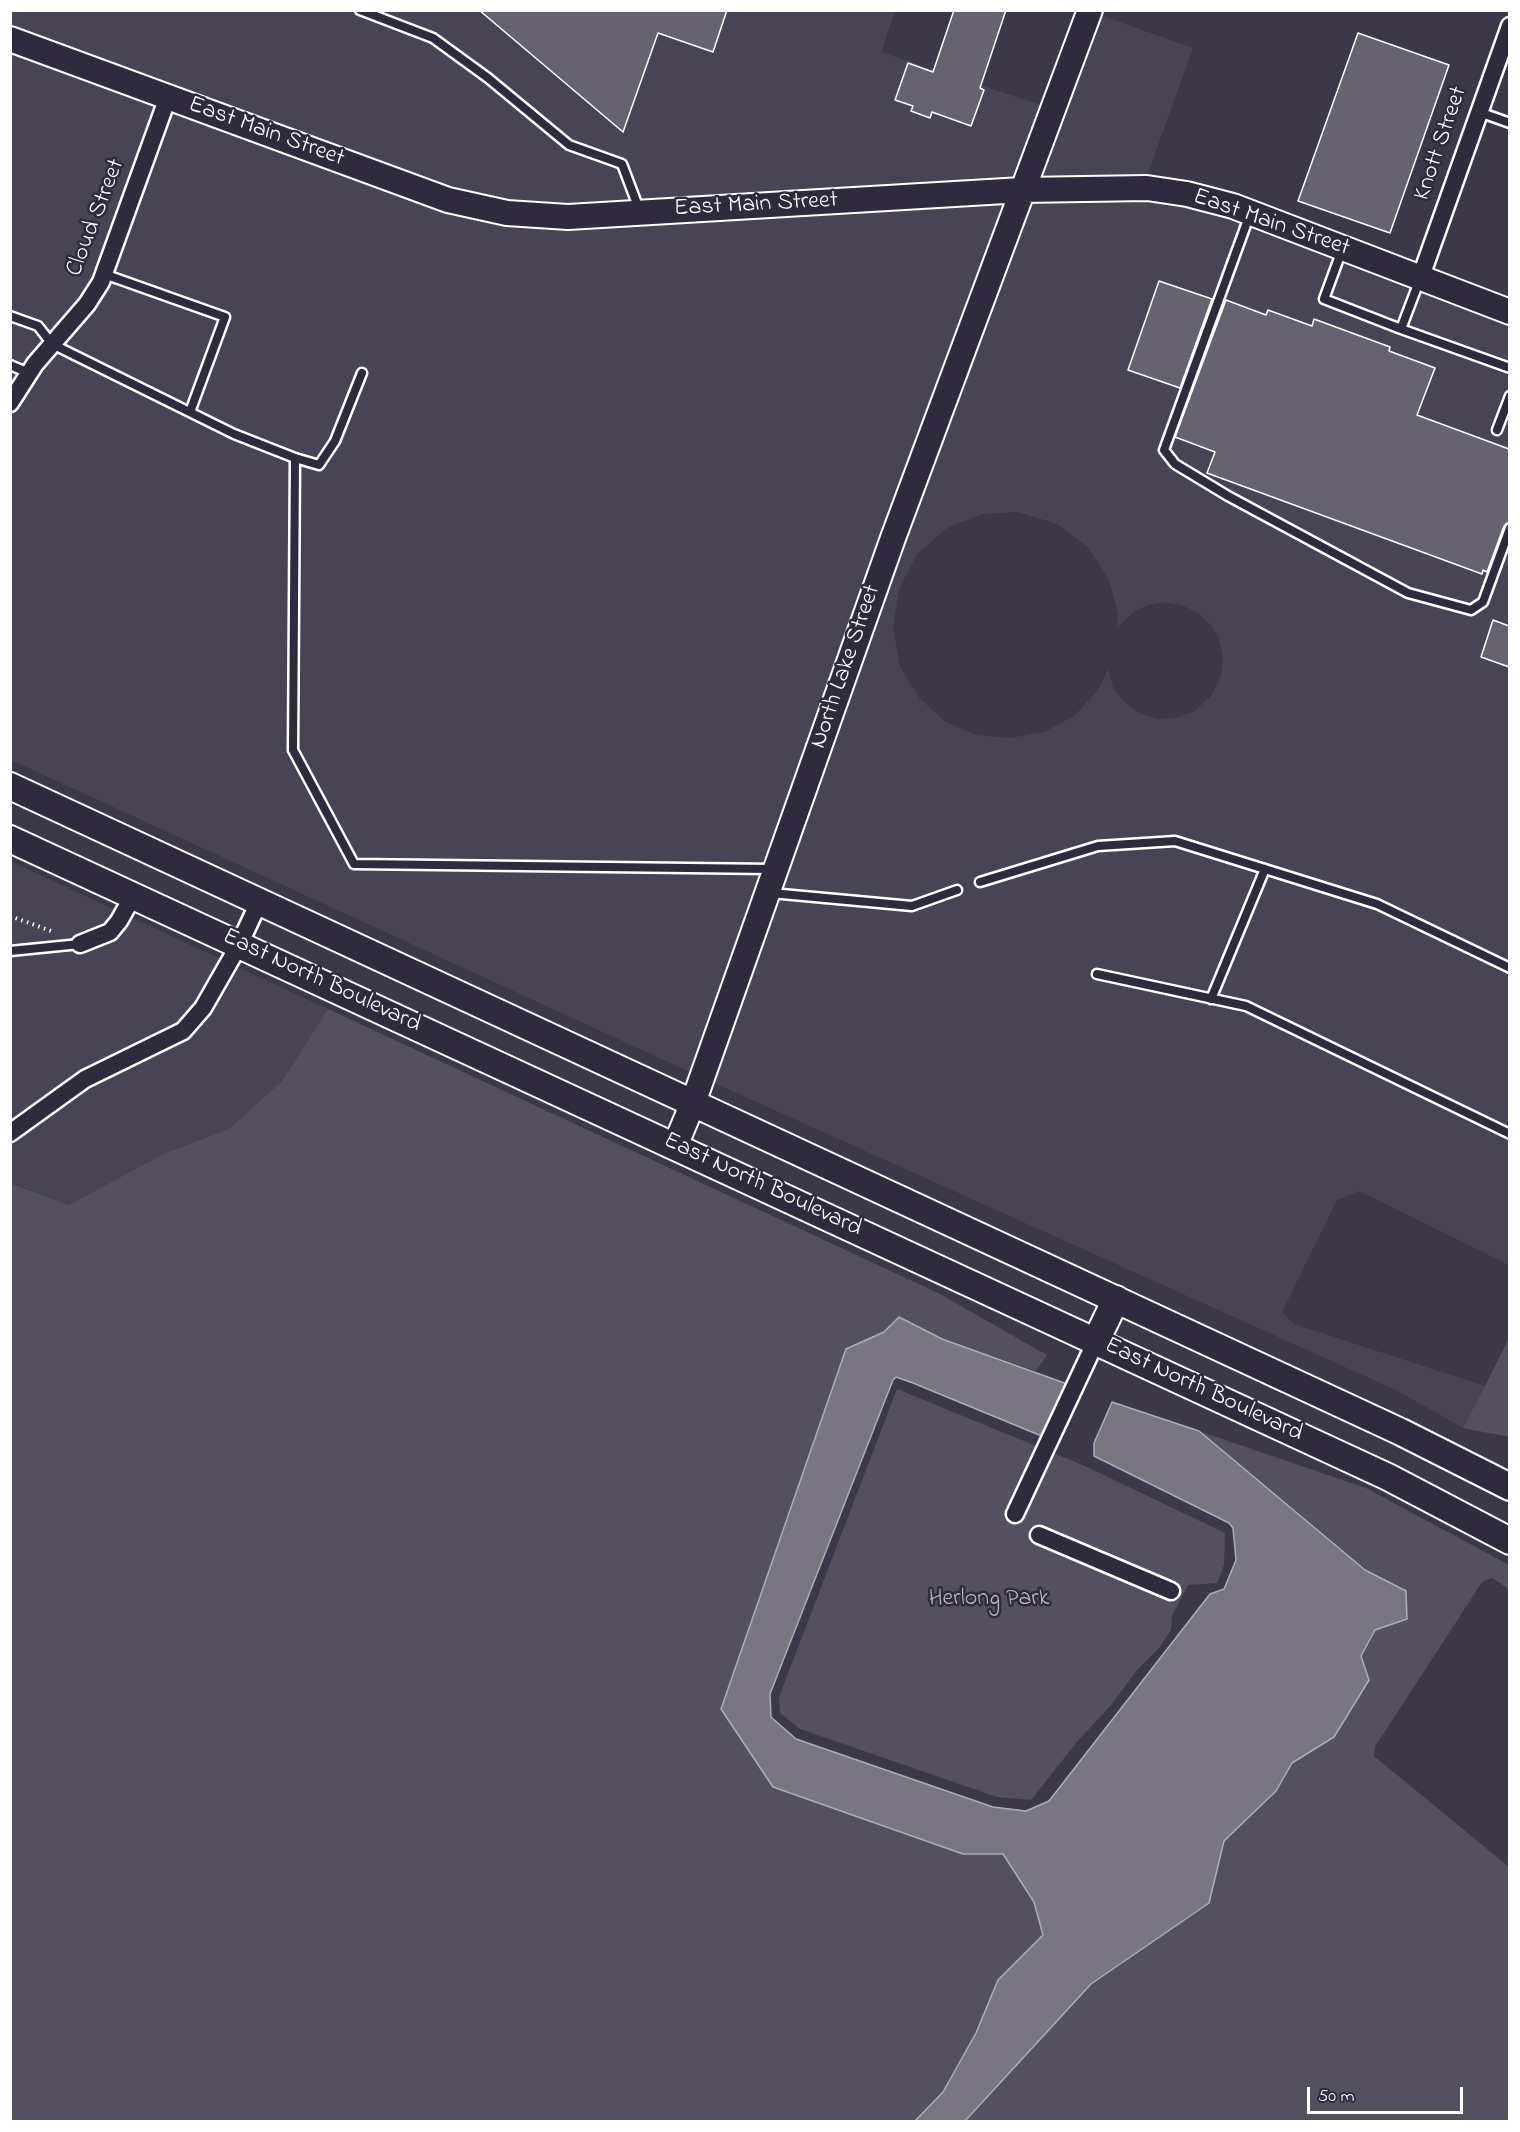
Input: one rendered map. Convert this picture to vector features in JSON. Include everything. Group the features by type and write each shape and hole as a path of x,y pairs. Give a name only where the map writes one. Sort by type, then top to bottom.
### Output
{"main road":[{"name":"North Lake Street","path":"675,1146 693,1103 892,538 1090,10"},
{"name":"East Main Street","path":"10,39 447,200 507,213 568,217 1022,190 1147,188 1187,194 1251,213 1509,312"},
{"name":"East North Boulevard","path":"10,786 1401,1432 1509,1487"},
{"name":"East North Boulevard","path":"10,839 1388,1477 1509,1541"},
{"path":"1096,1341 1116,1299"}],"street":[{"name":"Knott Street","path":"1420,279 1509,26"},
{"name":"Cloud Street","path":"10,403 29,373 87,304 104,274 168,97"},
{"path":"80,944 110,932 133,896"},
{"path":"10,1133 85,1079 183,1031 203,1008 239,945 259,902"},
{"path":"1015,1514 1096,1341"},
{"path":"1039,1535 1171,1591"}],"lane":[{"path":"360,10 433,38 488,78 569,145 622,164 640,213"},
{"path":"1479,112 1509,123"},
{"path":"1251,213 1164,450 1175,464 1228,496 1408,593 1471,610 1483,602 1509,528"},
{"path":"1343,249 1324,299 1509,368"},
{"path":"104,274 225,317 190,412"},
{"path":"1401,328 1420,279"},
{"path":"10,316 38,326 52,344 234,434 295,459 319,465 334,441 362,373"},
{"path":"10,365 29,373"},
{"path":"1497,430 1509,396"},
{"path":"295,459 293,750 354,864 776,869"},
{"path":"980,882 1098,846 1175,840 1377,904 1509,968"},
{"path":"1211,999 1265,869"},
{"path":"767,893 912,906 957,890"},
{"path":"10,951 80,944"},
{"path":"1096,974 1246,1006 1509,1134"}],"path":[{"path":"10,916 34,922 80,944"}],"shaded area":[{"path":"10,11 895,11 881,52 1044,106 1015,178 1012,179 569,205 509,201 451,189 11,26"},
{"path":"1100,15 1193,48 1147,176 1039,177"},
{"path":"10,52 443,212 506,225 568,229 1006,203 692,1073 11,760"},
{"path":"1145,200 1184,206 1229,217 1509,325 1509,1265 1359,1191 1337,1200 1282,1312 1294,1324 1485,1386 1463,1428 1396,1390 712,1082 903,542 1029,202","holes":["1018,512 1057,524 1088,547 1109,580 1118,614 1117,629 1132,613 1148,605 1163,602 1181,605 1197,612 1212,626 1219,639 1223,657 1221,676 1212,695 1195,711 1176,718 1157,719 1141,714 1123,701 1113,687 1108,669 1099,689 1075,715 1044,732 1010,738 976,735 946,722 920,699 900,667 893,628 899,589 917,554 947,528 982,514"]},
{"path":"10,861 328,1009 282,1081 229,1129 165,1153 69,1205 11,1183"},
{"path":"899,1317 942,1339 1070,1385 1044,1437 913,1383 896,1377 893,1380 770,1694 771,1717 796,1739 993,1807 1026,1811 1049,1801 1210,1594 1224,1589 1236,1560 1233,1528 1229,1523 1094,1456 1094,1443 1112,1402 1199,1431 1365,1570 1406,1591 1407,1619 1375,1630 1361,1656 1369,1680 1334,1737 1292,1763 1276,1791 1224,1841 1209,1903 1091,1984 965,2121 915,2121 943,2092 976,2033 998,1980 1043,1935 1034,1902 1003,1854 963,1854 773,1787 721,1709 846,1349 884,1332"}],"green space":[{"path":"328,1009 940,1294 1047,1355 1036,1371 942,1339 899,1317 884,1332 846,1349 721,1709 773,1787 963,1854 1003,1854 1034,1902 1043,1935 998,1980 976,2033 943,2092 915,2121 11,2121 10,1183 69,1205 165,1153 229,1129 282,1081"},
{"path":"1509,1338 1509,1437 1463,1428 1485,1386"},
{"name":"Herlong Park","path":"897,1389 1085,1466 1225,1533 1224,1565 1217,1583 1188,1585 1172,1616 1171,1630 1159,1648 1137,1670 1112,1704 1077,1742 1031,1800 997,1797 800,1729 780,1713 779,1697"},
{"path":"1199,1431 1366,1488 1509,1565 1509,1589 1492,1578 1482,1582 1375,1747 1374,1756 1509,1867 1509,2121 965,2122 1091,1984 1209,1903 1223,1841 1276,1791 1292,1763 1334,1737 1369,1680 1361,1656 1375,1630 1406,1591 1365,1570"}],"building":[{"path":"479,10 727,10 713,52 658,33 623,132"},
{"path":"954,10 1006,10 980,88 984,90 971,126 932,112 930,118 911,111 913,106 895,100 908,63 933,72"},
{"path":"1358,33 1449,65 1390,233 1298,201"},
{"path":"1159,281 1212,299 1180,388 1128,370"},
{"path":"1226,300 1266,315 1268,310 1312,326 1314,319 1390,347 1389,351 1435,368 1417,415 1509,449 1509,522 1504,526 1487,572 1483,570 1482,574 1207,473 1215,452 1175,437"},
{"path":"1493,620 1509,626 1509,667 1481,657"}]}
